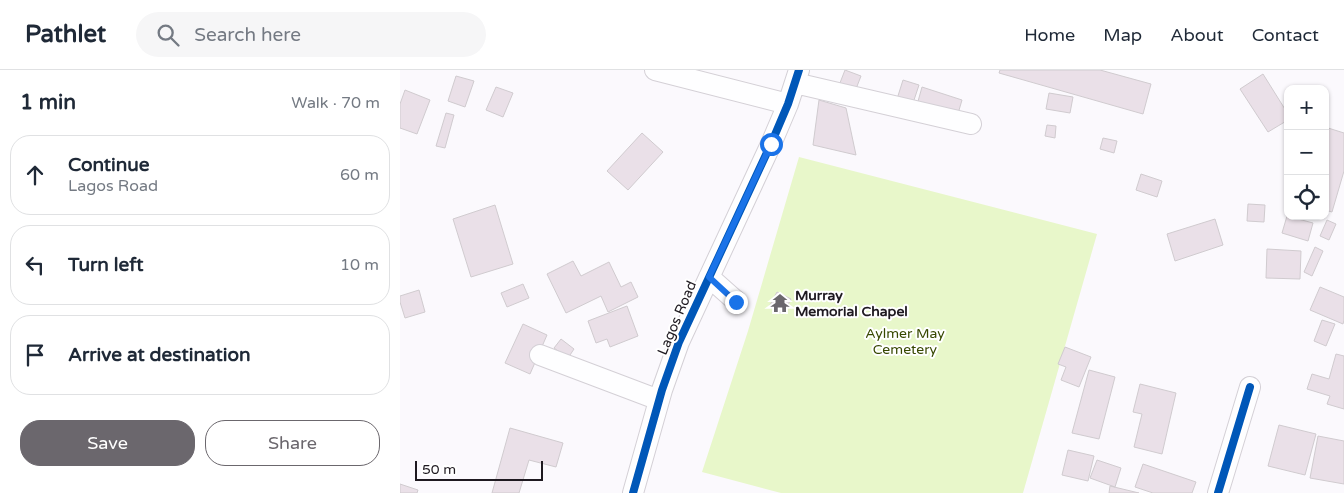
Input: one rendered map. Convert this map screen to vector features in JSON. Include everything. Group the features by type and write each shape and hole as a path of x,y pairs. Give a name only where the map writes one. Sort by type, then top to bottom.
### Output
{"street":[{"path":"655,70 788,104"},
{"path":"797,77 971,124"},
{"name":"Lagos Road","path":"633,493 659,400 679,342 771,144 797,77"},
{"path":"709,277 736,302"},
{"path":"540,355 659,400"},
{"path":"1218,493 1250,387"}],"green space":[{"name":"Aylmer May Cemetery","path":"799,157 1097,234 1023,493 781,493 702,472 748,331"}],"building":[{"path":"845,70 861,76 854,94 838,88"},
{"path":"1000,70 1100,70 1151,84 1143,114 999,73"},
{"path":"1263,74 1284,108 1284,122 1268,132 1240,89"},
{"path":"456,76 474,81 465,107 448,101"},
{"path":"903,80 919,85 913,103 897,99"},
{"path":"496,87 513,93 503,117 486,110"},
{"path":"922,87 962,100 957,117 917,105"},
{"path":"405,90 430,100 417,134 400,128 400,104"},
{"path":"1049,93 1073,97 1070,113 1046,109"},
{"path":"819,100 846,108 856,155 813,145"},
{"path":"446,113 454,115 445,148 436,146"},
{"path":"1047,125 1056,126 1055,138 1045,136"},
{"path":"1329,128 1344,133 1344,171 1332,212 1329,211"},
{"path":"642,133 663,152 628,190 607,171"},
{"path":"1103,138 1117,141 1114,153 1100,149"},
{"path":"1141,174 1162,181 1157,197 1136,190"},
{"path":"1248,204 1265,205 1264,222 1247,221"},
{"path":"495,205 513,264 471,277 453,219"},
{"path":"1215,219 1223,245 1175,261 1167,234"},
{"path":"1286,220 1302,220 1313,223 1308,241 1282,233"},
{"path":"1327,220 1336,224 1329,240 1320,236"},
{"path":"1315,247 1323,251 1312,276 1304,272"},
{"path":"1267,249 1301,251 1300,279 1266,278"},
{"path":"573,261 581,276 609,262 621,287 631,282 638,297 608,312 601,296 566,313 547,274"},
{"path":"523,284 529,298 507,307 501,293"},
{"path":"1320,287 1344,297 1343,324 1310,310"},
{"path":"419,290 425,312 405,318 400,296"},
{"name":"Murray Memorial Chapel","path":"777,292 791,299 783,314 769,307"},
{"path":"627,306 638,336 610,347 607,339 596,343 588,321"},
{"path":"1322,320 1335,324 1326,346 1314,341"},
{"path":"523,324 547,335 530,374 505,363"},
{"path":"561,339 574,349 568,358 554,348"},
{"path":"1065,347 1091,357 1079,387 1061,380 1066,367 1058,364"},
{"path":"1336,354 1344,356 1344,409 1327,404 1330,396 1307,389 1312,374 1329,379"},
{"path":"1089,370 1115,377 1099,439 1072,433"},
{"path":"1140,384 1176,393 1162,454 1134,447 1142,414 1133,412"},
{"path":"1279,425 1316,434 1305,475 1268,466"},
{"path":"510,428 563,443 556,467 529,460 519,493 492,493"},
{"path":"1318,436 1344,441 1344,484 1310,478"},
{"path":"1068,450 1094,456 1088,481 1062,475"},
{"path":"1097,460 1121,468 1115,487 1090,478"},
{"path":"1143,464 1196,482 1192,493 1153,493 1135,487"},
{"path":"400,484 418,490 417,493 400,493"},
{"path":"1110,486 1139,493 1109,493"}],"cycle path":[{"path":"633,493 662,390 679,342 771,144 788,104 799,70"},
{"path":"1218,493 1250,387"}],"place":[{"name":"Murray Memorial Chapel","path":"780,303"}],"route":[{"path":"736,302 709,277 771,144"}]}
